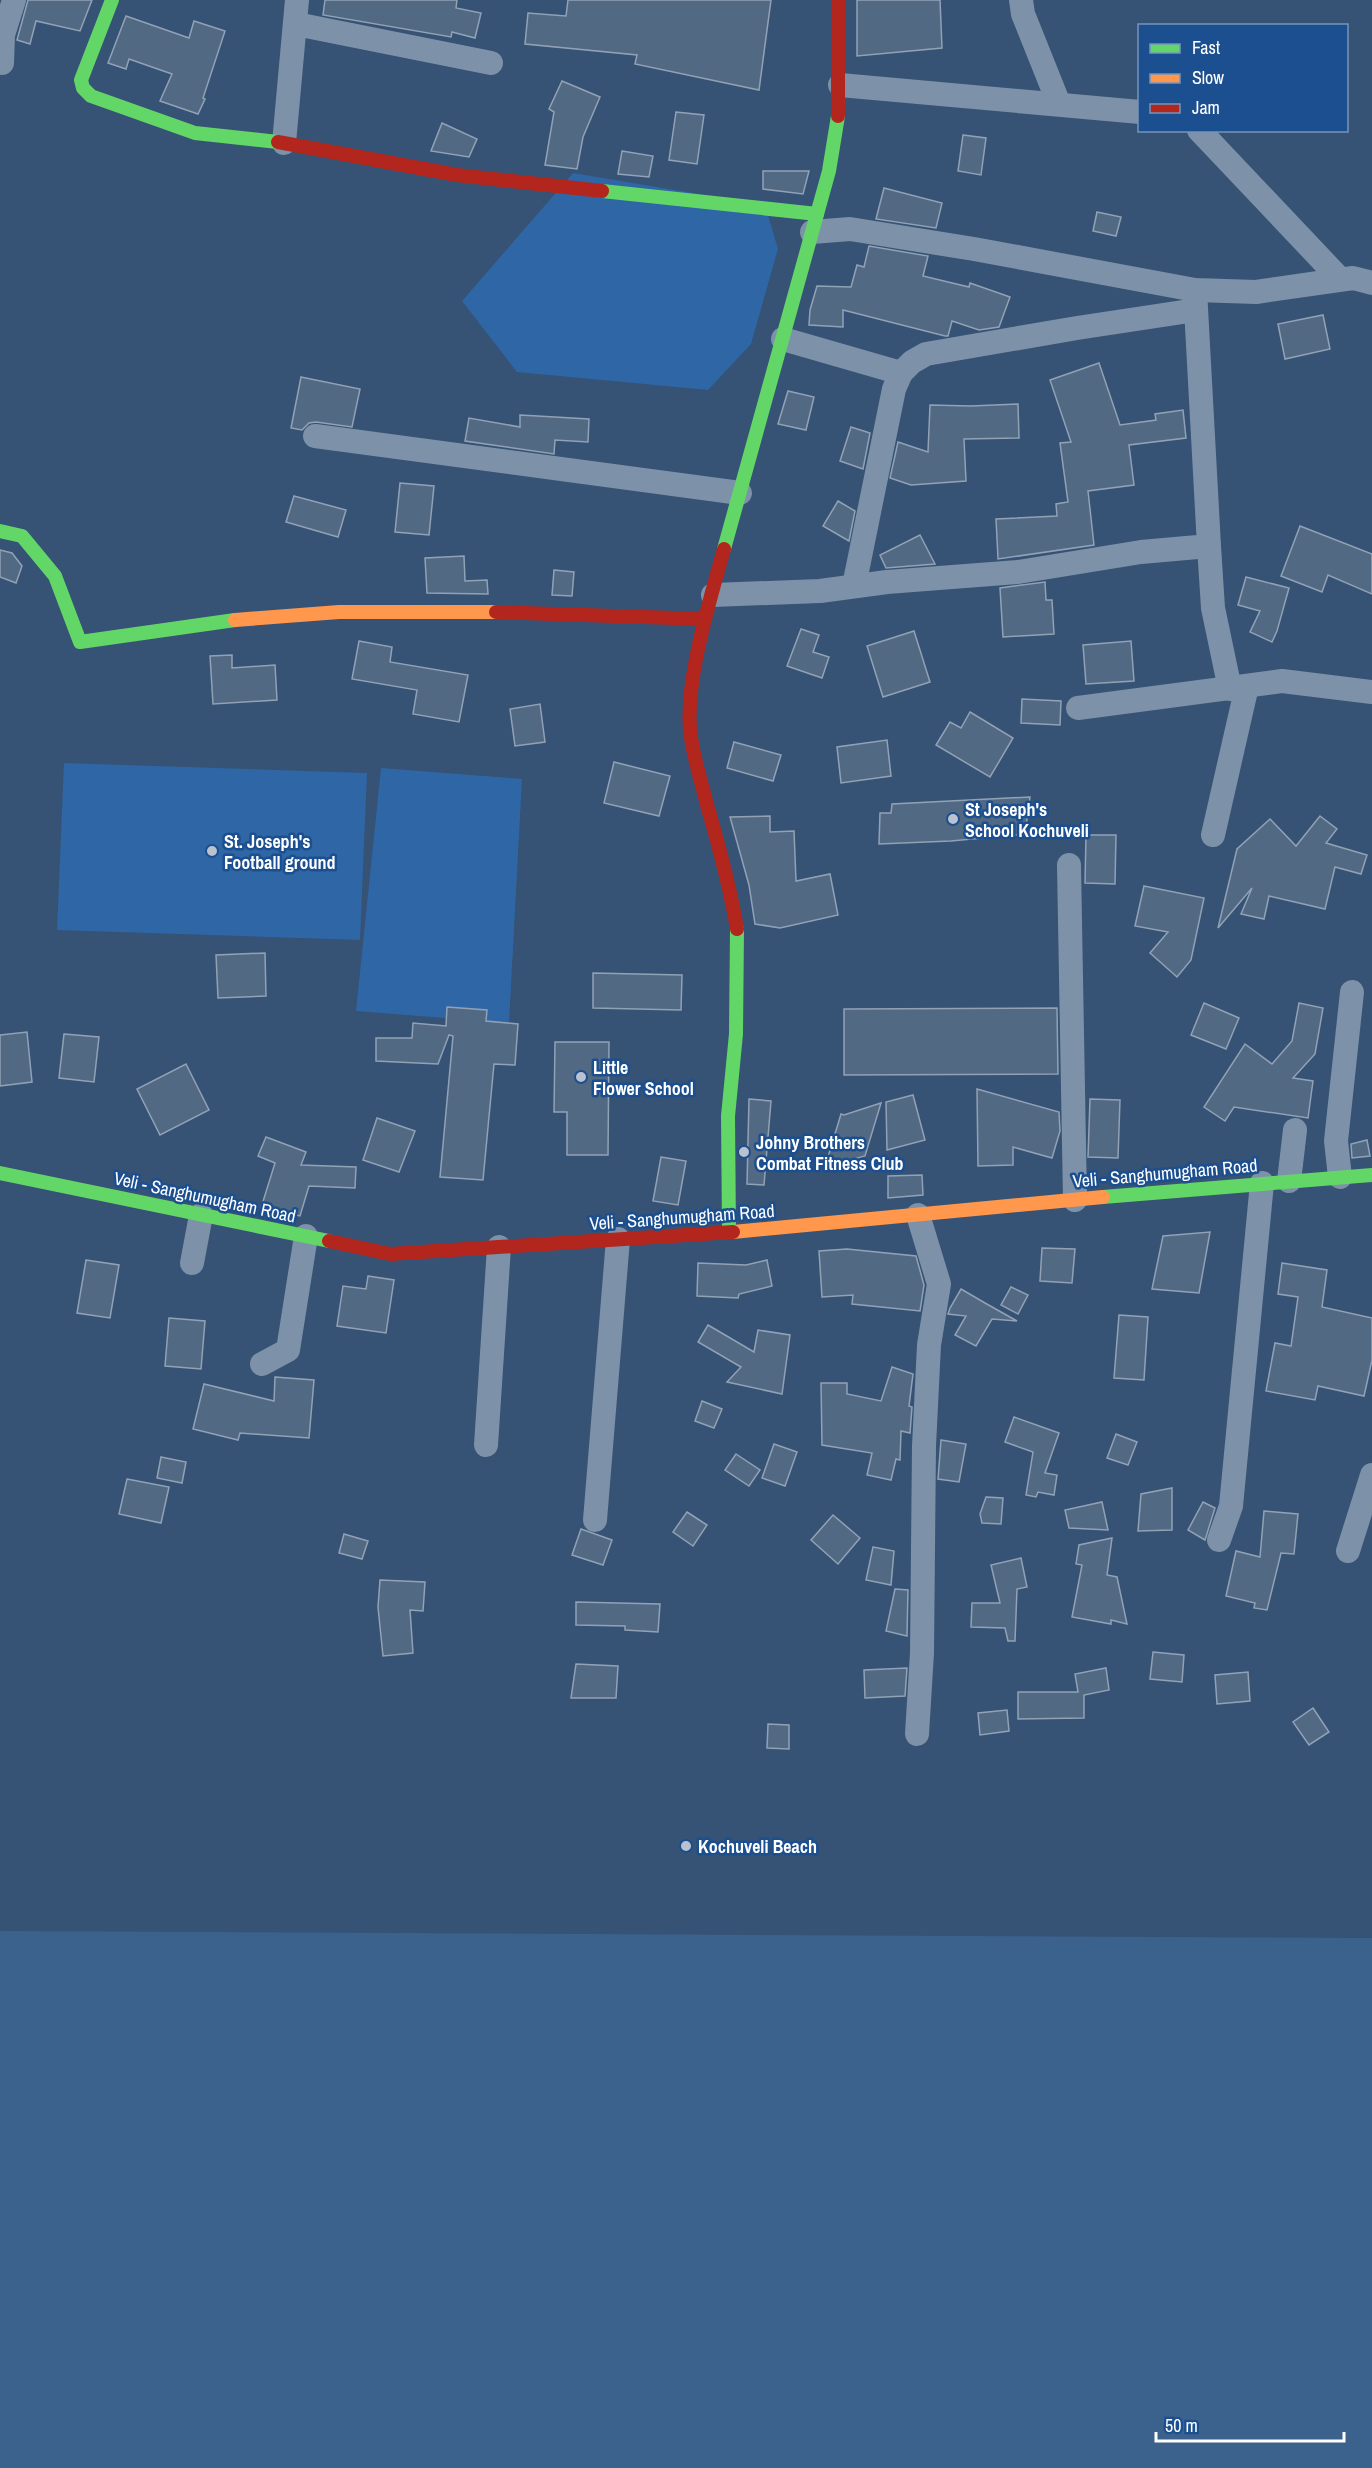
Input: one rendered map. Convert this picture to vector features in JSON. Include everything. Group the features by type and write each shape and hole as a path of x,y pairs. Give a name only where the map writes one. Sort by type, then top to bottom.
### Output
{"street":[{"path":"2,63 3,35 14,0"},
{"path":"112,0 81,80 83,88 91,96 195,134 284,143 457,175 814,223 974,249 1195,300"},
{"path":"284,143 297,0"},
{"path":"729,1232 728,1116 736,1034 738,933 731,890 697,767 690,728 693,685 705,619 828,171 838,117 840,85 838,0"},
{"path":"1021,0 1023,14 1059,104"},
{"path":"296,24 491,63"},
{"path":"840,85 1138,112"},
{"path":"1201,132 1340,279"},
{"path":"854,586 894,389 902,373 912,362 926,354 1077,328 1195,300 1340,279 1353,278 1372,283"},
{"path":"1195,300 1213,609 1239,688 1213,834"},
{"path":"783,339 902,373"},
{"path":"315,436 740,492"},
{"path":"0,531 22,536 55,576 80,642 166,627 288,615 405,612 705,619"},
{"path":"713,595 820,591 1018,572 1141,552 1209,546"},
{"path":"1078,708 1282,681 1372,692"},
{"path":"1070,865 1075,1200"},
{"path":"1340,1177 1336,1141 1352,992"},
{"path":"1289,1181 1295,1130"},
{"name":"Veli - Sanghumugham Road","path":"0,1173 390,1254 729,1232 1262,1182 1372,1175"},
{"path":"1219,1540 1231,1506 1262,1182"},
{"path":"192,1263 201,1215"},
{"path":"917,1734 922,1653 924,1446 928,1356 939,1284 918,1215"},
{"path":"262,1364 288,1350 306,1236"},
{"path":"595,1520 618,1239"},
{"path":"486,1445 499,1247"},
{"path":"1348,1551 1372,1475"}],"shaded area":[{"path":"573,173 765,205 778,249 751,344 708,390 517,372 462,301"},
{"name":"St. Joseph's Football ground","path":"64,763 367,773 360,940 57,930"},
{"path":"381,768 522,779 509,1023 356,1011"},
{"path":"0,1931 1372,1938 1372,2468 0,2468"}],"building":[{"path":"28,0 92,0 80,31 36,21 30,44 17,40"},
{"path":"325,0 457,0 456,8 481,13 475,38 452,32 451,37 323,15"},
{"path":"568,0 771,0 759,90 635,64 637,55 525,44 528,13 566,16"},
{"path":"857,0 940,0 942,48 857,56"},
{"path":"126,16 189,38 194,21 225,31 203,98 205,99 198,114 160,101 172,74 129,59 126,69 108,63"},
{"path":"562,81 600,97 583,137 577,169 545,165 554,112 549,109"},
{"path":"676,112 704,115 697,164 669,160"},
{"path":"442,123 477,139 469,157 431,151"},
{"path":"963,135 986,138 981,175 958,171"},
{"path":"622,151 653,156 649,177 618,174"},
{"path":"763,171 809,171 803,194 763,189"},
{"path":"884,188 942,203 936,228 876,219"},
{"path":"1097,212 1121,217 1116,236 1093,231"},
{"path":"869,246 928,256 923,276 969,287 970,283 1010,297 999,327 979,330 952,321 948,336 945,336 843,310 843,327 809,325 810,310 817,286 851,287 857,265 864,267"},
{"path":"1323,315 1330,349 1285,359 1278,324"},
{"path":"1099,363 1120,425 1156,420 1155,414 1183,410 1186,438 1129,445 1134,485 1088,491 1094,545 998,559 996,519 1057,516 1056,504 1068,502 1060,443 1071,442 1050,380"},
{"path":"301,377 360,389 352,427 316,422 309,423 302,430 291,428"},
{"path":"788,391 814,397 806,430 778,424"},
{"path":"1018,404 1019,438 964,439 966,481 911,485 890,478 898,442 928,452 930,405"},
{"path":"520,415 589,419 588,442 555,440 554,454 465,441 469,418 520,427"},
{"path":"851,427 870,433 863,469 840,461"},
{"path":"400,483 434,486 429,535 395,532"},
{"path":"294,496 346,510 338,537 286,522"},
{"path":"838,501 855,511 849,541 823,526"},
{"path":"1300,526 1372,554 1372,594 1328,575 1322,592 1281,576"},
{"path":"920,535 935,564 886,568 880,555"},
{"path":"0,550 12,553 22,566 16,583 0,577"},
{"path":"464,556 465,581 487,580 488,594 427,593 425,558"},
{"path":"554,570 574,572 572,596 552,595"},
{"path":"1246,577 1289,588 1272,642 1250,632 1260,611 1238,605"},
{"path":"1045,582 1046,600 1052,600 1054,634 1003,637 1000,588"},
{"path":"801,629 819,635 813,652 829,657 822,678 787,666"},
{"path":"914,631 930,682 883,697 867,646"},
{"path":"359,641 392,647 390,662 468,675 459,722 413,714 417,690 352,679"},
{"path":"1131,641 1134,681 1086,684 1083,645"},
{"path":"232,655 232,668 275,665 277,700 213,704 210,656"},
{"path":"1022,699 1061,701 1060,725 1021,723"},
{"path":"540,704 545,742 515,746 510,709"},
{"path":"970,712 1013,738 990,777 936,745 950,722 961,728"},
{"path":"887,740 891,776 841,783 837,747"},
{"path":"734,742 781,755 773,781 727,768"},
{"path":"614,762 670,776 659,816 604,803"},
{"name":"St Joseph's School Kochuveli","path":"1030,797 1025,834 951,841 879,844 880,813 891,813 892,804"},
{"path":"770,816 770,832 794,831 796,881 830,874 838,915 780,928 755,924 749,885 730,817"},
{"path":"1320,816 1337,829 1326,843 1367,855 1361,874 1335,867 1325,909 1269,896 1264,919 1241,914 1252,888 1218,928 1237,849 1270,819 1296,846"},
{"path":"1086,835 1116,835 1115,884 1085,883"},
{"path":"1144,886 1204,898 1191,960 1177,977 1150,953 1168,932 1135,926"},
{"path":"265,953 266,996 218,998 216,955"},
{"path":"593,973 682,975 681,1010 593,1008"},
{"path":"1204,1003 1239,1018 1226,1049 1191,1035"},
{"path":"1299,1003 1323,1008 1315,1054 1293,1078 1313,1081 1308,1118 1234,1107 1225,1121 1204,1107 1245,1044 1272,1064 1292,1041"},
{"path":"447,1007 487,1010 486,1021 518,1024 515,1065 494,1064 483,1180 440,1177 453,1036 449,1035 438,1064 376,1061 376,1038 412,1038 413,1023 446,1026"},
{"path":"1057,1008 1058,1074 844,1075 844,1009"},
{"path":"27,1032 32,1082 0,1086 0,1035"},
{"path":"64,1034 99,1037 94,1082 59,1078"},
{"name":"Little Flower School","path":"555,1042 609,1042 608,1155 567,1155 567,1112 554,1112"},
{"path":"186,1064 209,1110 160,1135 137,1089"},
{"path":"977,1089 1059,1112 1060,1131 1052,1158 1013,1147 1013,1165 978,1166"},
{"path":"913,1095 925,1140 887,1150 886,1102"},
{"path":"749,1099 771,1101 764,1185 747,1184"},
{"path":"1090,1099 1120,1100 1118,1158 1088,1157"},
{"path":"881,1103 865,1156 825,1167 841,1114"},
{"path":"377,1118 415,1131 399,1172 363,1160"},
{"path":"266,1137 306,1152 301,1165 356,1167 355,1188 309,1186 300,1216 261,1208 275,1163 258,1156"},
{"path":"1367,1140 1370,1156 1352,1158 1351,1144"},
{"path":"661,1157 686,1161 678,1205 653,1201"},
{"path":"922,1175 923,1195 888,1198 888,1176"},
{"path":"1210,1232 1199,1293 1152,1289 1163,1236"},
{"path":"1042,1248 1075,1249 1072,1283 1040,1281"},
{"path":"847,1249 916,1256 924,1285 920,1311 852,1304 853,1295 822,1297 819,1251"},
{"path":"86,1260 119,1265 110,1318 77,1313"},
{"path":"767,1260 772,1286 739,1294 738,1298 697,1296 698,1263 746,1265"},
{"path":"1282,1263 1327,1270 1322,1307 1372,1318 1372,1360 1364,1396 1318,1386 1315,1400 1266,1391 1275,1343 1291,1346 1298,1297 1278,1294"},
{"path":"368,1276 394,1280 386,1333 337,1326 343,1286 366,1289"},
{"path":"1011,1287 1028,1295 1018,1314 1001,1305"},
{"path":"961,1289 1017,1321 992,1319 976,1346 955,1335 966,1316 948,1314"},
{"path":"1119,1315 1148,1317 1144,1380 1114,1378"},
{"path":"169,1318 205,1321 201,1369 165,1366"},
{"path":"708,1325 754,1352 758,1330 790,1335 782,1394 727,1382 741,1367 698,1342"},
{"path":"892,1367 913,1374 909,1406 912,1407 910,1433 901,1431 900,1460 896,1459 891,1480 867,1475 872,1453 822,1445 821,1383 847,1383 847,1394 881,1401"},
{"path":"275,1377 314,1380 309,1438 240,1433 238,1440 193,1429 204,1384 274,1401"},
{"path":"702,1401 722,1409 714,1428 695,1421"},
{"path":"1014,1417 1059,1433 1045,1473 1057,1475 1054,1495 1038,1492 1036,1497 1026,1495 1033,1452 1005,1442"},
{"path":"1116,1434 1137,1442 1128,1465 1107,1458"},
{"path":"941,1440 966,1444 959,1482 938,1479"},
{"path":"774,1444 797,1452 785,1486 762,1478"},
{"path":"736,1454 760,1470 749,1486 725,1470"},
{"path":"161,1457 186,1462 182,1483 157,1478"},
{"path":"127,1479 169,1487 161,1523 119,1514"},
{"path":"1172,1488 1172,1530 1138,1531 1141,1494"},
{"path":"986,1497 1003,1498 1001,1524 982,1523 980,1514"},
{"path":"1102,1502 1108,1530 1069,1528 1065,1510"},
{"path":"1203,1502 1215,1508 1205,1540 1188,1530"},
{"path":"1264,1511 1298,1514 1294,1554 1281,1553 1267,1610 1254,1608 1255,1603 1226,1596 1236,1551 1260,1557"},
{"path":"687,1512 707,1525 693,1546 673,1532"},
{"path":"833,1515 860,1538 838,1564 811,1540"},
{"path":"581,1529 612,1540 603,1565 572,1555"},
{"path":"344,1534 368,1541 362,1559 339,1553"},
{"path":"1112,1538 1107,1575 1117,1577 1127,1624 1111,1620 1111,1624 1072,1617 1082,1565 1076,1564 1079,1545"},
{"path":"873,1547 894,1551 891,1585 866,1580"},
{"path":"1021,1558 1027,1587 1017,1589 1015,1641 1008,1641 1005,1628 971,1627 972,1603 1000,1603 991,1565"},
{"path":"380,1580 425,1582 423,1611 410,1610 413,1653 383,1656 378,1607"},
{"path":"895,1589 908,1590 907,1636 886,1631"},
{"path":"576,1602 660,1604 658,1632 625,1630 625,1626 576,1625"},
{"path":"1153,1652 1184,1655 1182,1682 1150,1679"},
{"path":"576,1664 618,1666 616,1698 571,1698"},
{"path":"907,1668 905,1696 865,1698 864,1670"},
{"path":"1106,1668 1109,1690 1084,1695 1084,1718 1018,1719 1018,1692 1078,1692 1075,1674"},
{"path":"1248,1672 1250,1701 1217,1704 1215,1675"},
{"path":"1313,1708 1329,1732 1309,1745 1293,1722"},
{"path":"1007,1710 1009,1731 980,1735 978,1713"},
{"path":"768,1724 789,1725 789,1749 767,1748"}],"traffic: fast":[{"path":"112,0 81,80 83,88 91,96 195,133 278,142"},
{"path":"724,549 829,171 838,116"},
{"path":"602,191 817,214"},
{"path":"0,531 22,536 55,576 80,642 235,620"},
{"path":"729,1232 728,1116 736,1034 737,929"},
{"path":"0,1173 329,1241"},
{"path":"1103,1197 1372,1175"}],"traffic: slow":[{"path":"235,620 339,612 496,612"},
{"path":"733,1232 1103,1197"}],"traffic: jam":[{"path":"838,0 838,116"},
{"path":"278,142 457,175 602,191"},
{"path":"724,549 695,663 690,729 737,929"},
{"path":"496,612 705,619"},
{"path":"329,1241 390,1254 733,1232"}],"place":[{"name":"St Joseph's School Kochuveli","path":"953,819"},
{"name":"St. Joseph's Football ground","path":"212,851"},
{"name":"Little Flower School","path":"581,1077"},
{"name":"Johny Brothers Combat Fitness Club","path":"744,1152"},
{"name":"Kochuveli Beach","path":"686,1846"}]}
